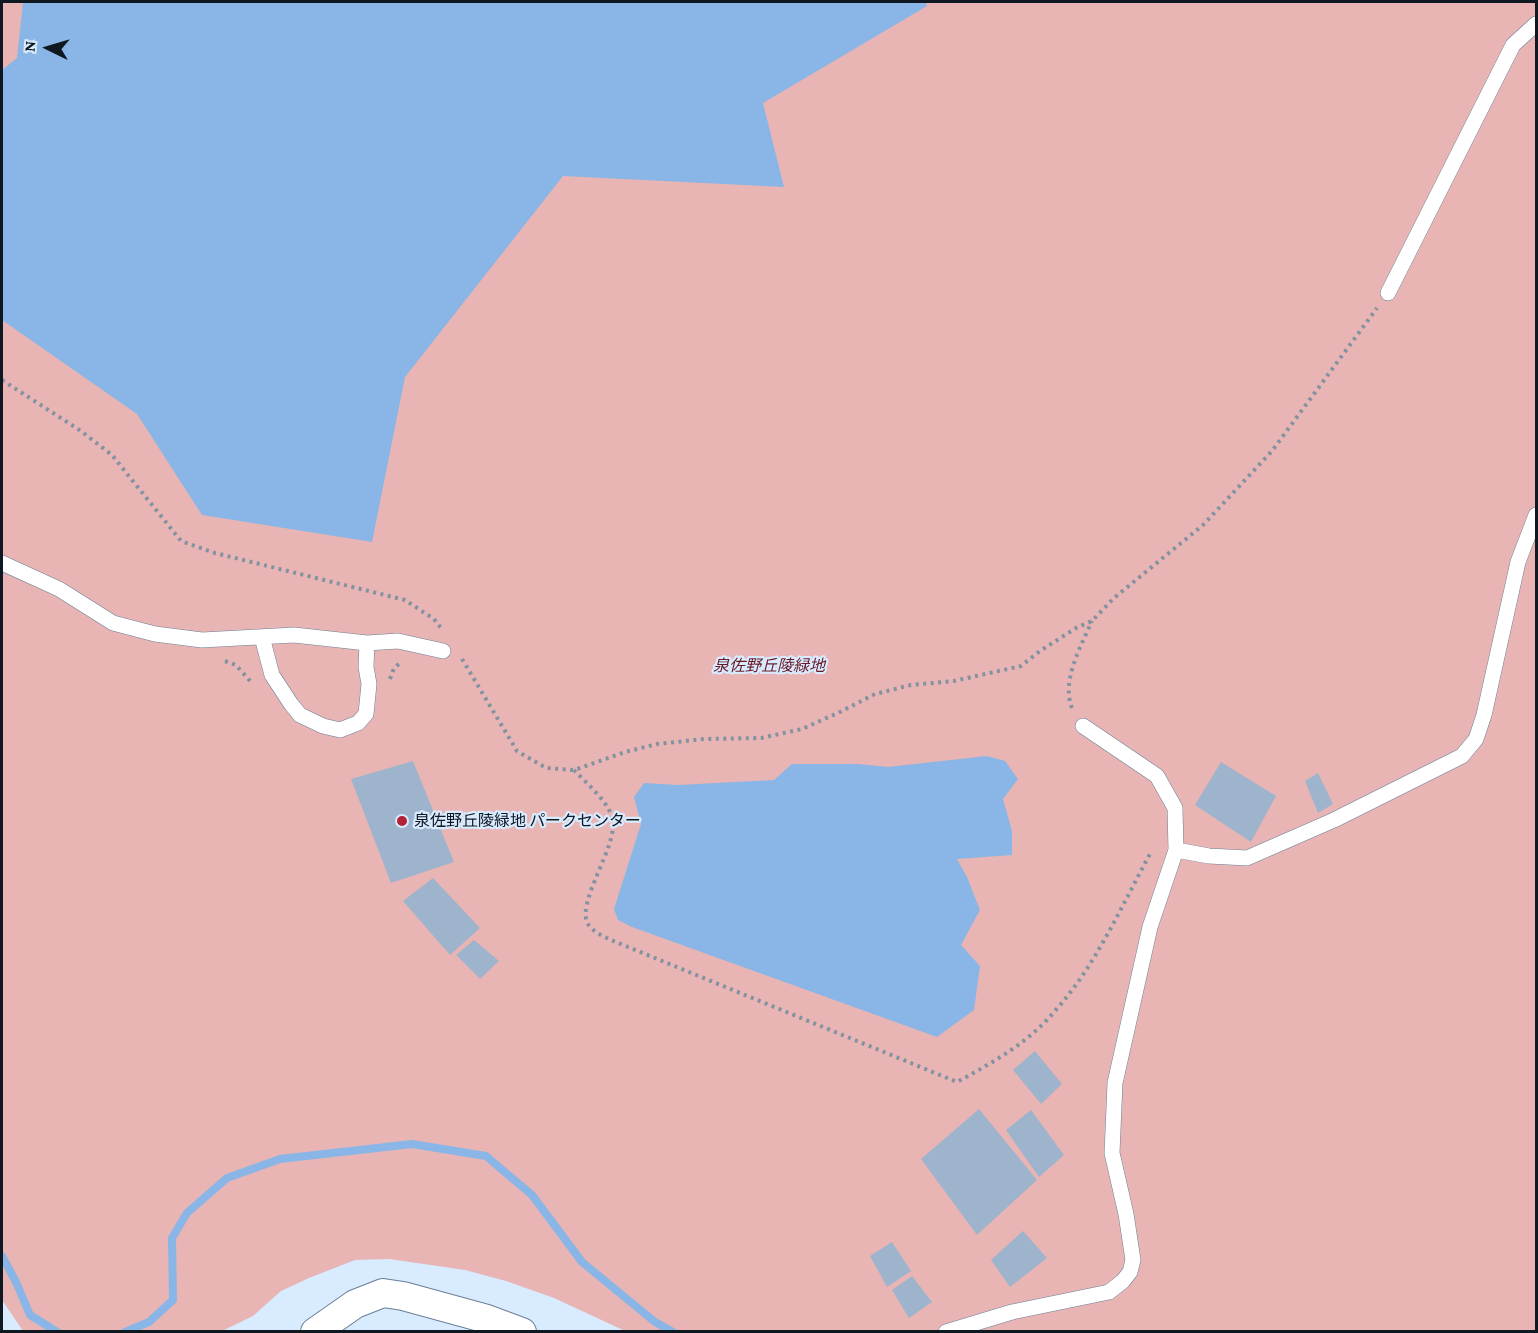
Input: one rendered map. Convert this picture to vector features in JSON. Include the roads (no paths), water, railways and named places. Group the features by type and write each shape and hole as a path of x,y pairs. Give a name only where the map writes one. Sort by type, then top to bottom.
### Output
{"street":[{"path":"315,1332 355,1304 383,1293 404,1296 487,1319 522,1332"}],"lane":[{"path":"1389,293 1513,45 1536,24"},
{"path":"1176,850 1209,856 1246,858 1334,820 1462,756 1476,739 1484,715 1518,562 1536,515"},
{"path":"2,563 59,589 113,623 155,634 202,640 294,635 367,643 398,641 450,652"},
{"path":"262,637 272,675 300,715 323,726 340,730 358,723 366,714 369,684 366,667 367,643"},
{"path":"946,1332 1012,1312 1109,1292 1130,1272 1133,1260 1126,1214 1112,1153 1115,1083 1150,927 1176,850 1175,808 1157,776 1083,726"}],"water":[{"path":"23,2 926,2 927,6 763,103 784,187 563,176 405,377 372,542 202,515 137,414 2,320 2,70 17,58"},
{"path":"987,756 1005,761 1018,779 1003,799 1012,831 1012,855 957,859 980,910 961,945 980,966 974,1010 937,1037 618,920 614,909 641,824 634,797 644,783 678,785 774,780 792,764 858,764 888,767"}],"waterway":[{"path":"125,1332 149,1322 173,1300 172,1238 187,1213 227,1178 280,1159 412,1144 486,1156 532,1195 582,1262 655,1322 673,1332"},
{"path":"2,1256 30,1315 57,1332"}],"place":[{"name":"泉佐野丘陵緑地 パークセンター","path":"402,821"}],"park label":[{"name":"泉佐野丘陵緑地","path":"769,666"}]}
